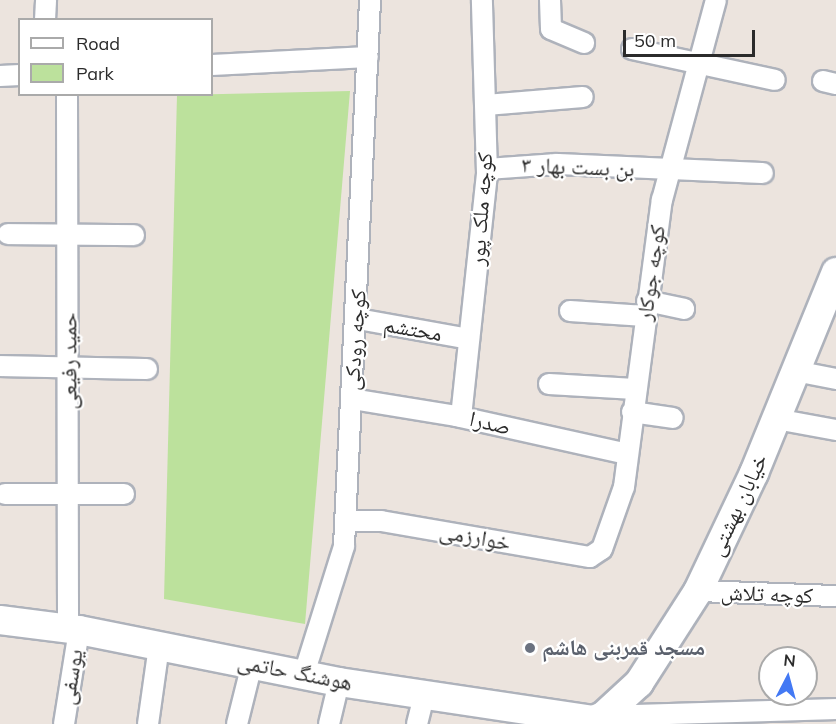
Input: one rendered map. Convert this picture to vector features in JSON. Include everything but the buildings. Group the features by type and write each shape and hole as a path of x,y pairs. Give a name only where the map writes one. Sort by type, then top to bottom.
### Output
{"main road":[{"name":"خیابان بهشتی","path":"593,720 639,683 698,591 776,419 836,272"},
{"name":"هوشنگ حاتمی","path":"0,620 73,629 339,682 593,720"}],"street":[{"path":"45,18 46,0"},
{"name":"کوچه رودکی","path":"304,674 344,546 358,319 370,0"},
{"name":"کوچه ملک پور","path":"461,417 487,169 482,0"},
{"path":"550,0 551,29 584,42"},
{"name":"کوچه جوکار","path":"602,549 624,487 634,389 670,171 716,0"},
{"path":"632,49 775,80"},
{"path":"213,65 368,57"},
{"path":"0,76 18,75"},
{"name":"حمید رفیعی","path":"67,96 69,495 73,629"},
{"path":"486,105 583,97"},
{"name":"بن بست بهار ۳","path":"487,169 557,164 670,171 763,173"},
{"path":"8,234 134,235"},
{"path":"570,311 684,309"},
{"name":"محتشم","path":"358,319 469,339"},
{"path":"0,366 69,365 147,369"},
{"path":"795,371 836,379"},
{"path":"549,384 634,389"},
{"name":"صدرا","path":"352,399 461,417 627,454"},
{"path":"632,412 673,418"},
{"path":"776,419 836,430"},
{"path":"5,494 124,494"},
{"name":"خوارزمی","path":"345,521 381,521 590,557 602,549"},
{"name":"کوچه تلاش","path":"698,591 836,596"},
{"name":"یوسفی","path":"64,724 73,629"},
{"path":"148,724 159,646"},
{"path":"237,724 252,664"},
{"path":"329,724 339,682"},
{"path":"417,724 424,695"},
{"path":"593,720 836,709"}],"green space":[{"path":"350,91 305,624 164,599 177,96 213,96 213,94"}],"place":[{"name":"مسجد قمربنی هاشم","path":"530,648"}]}
